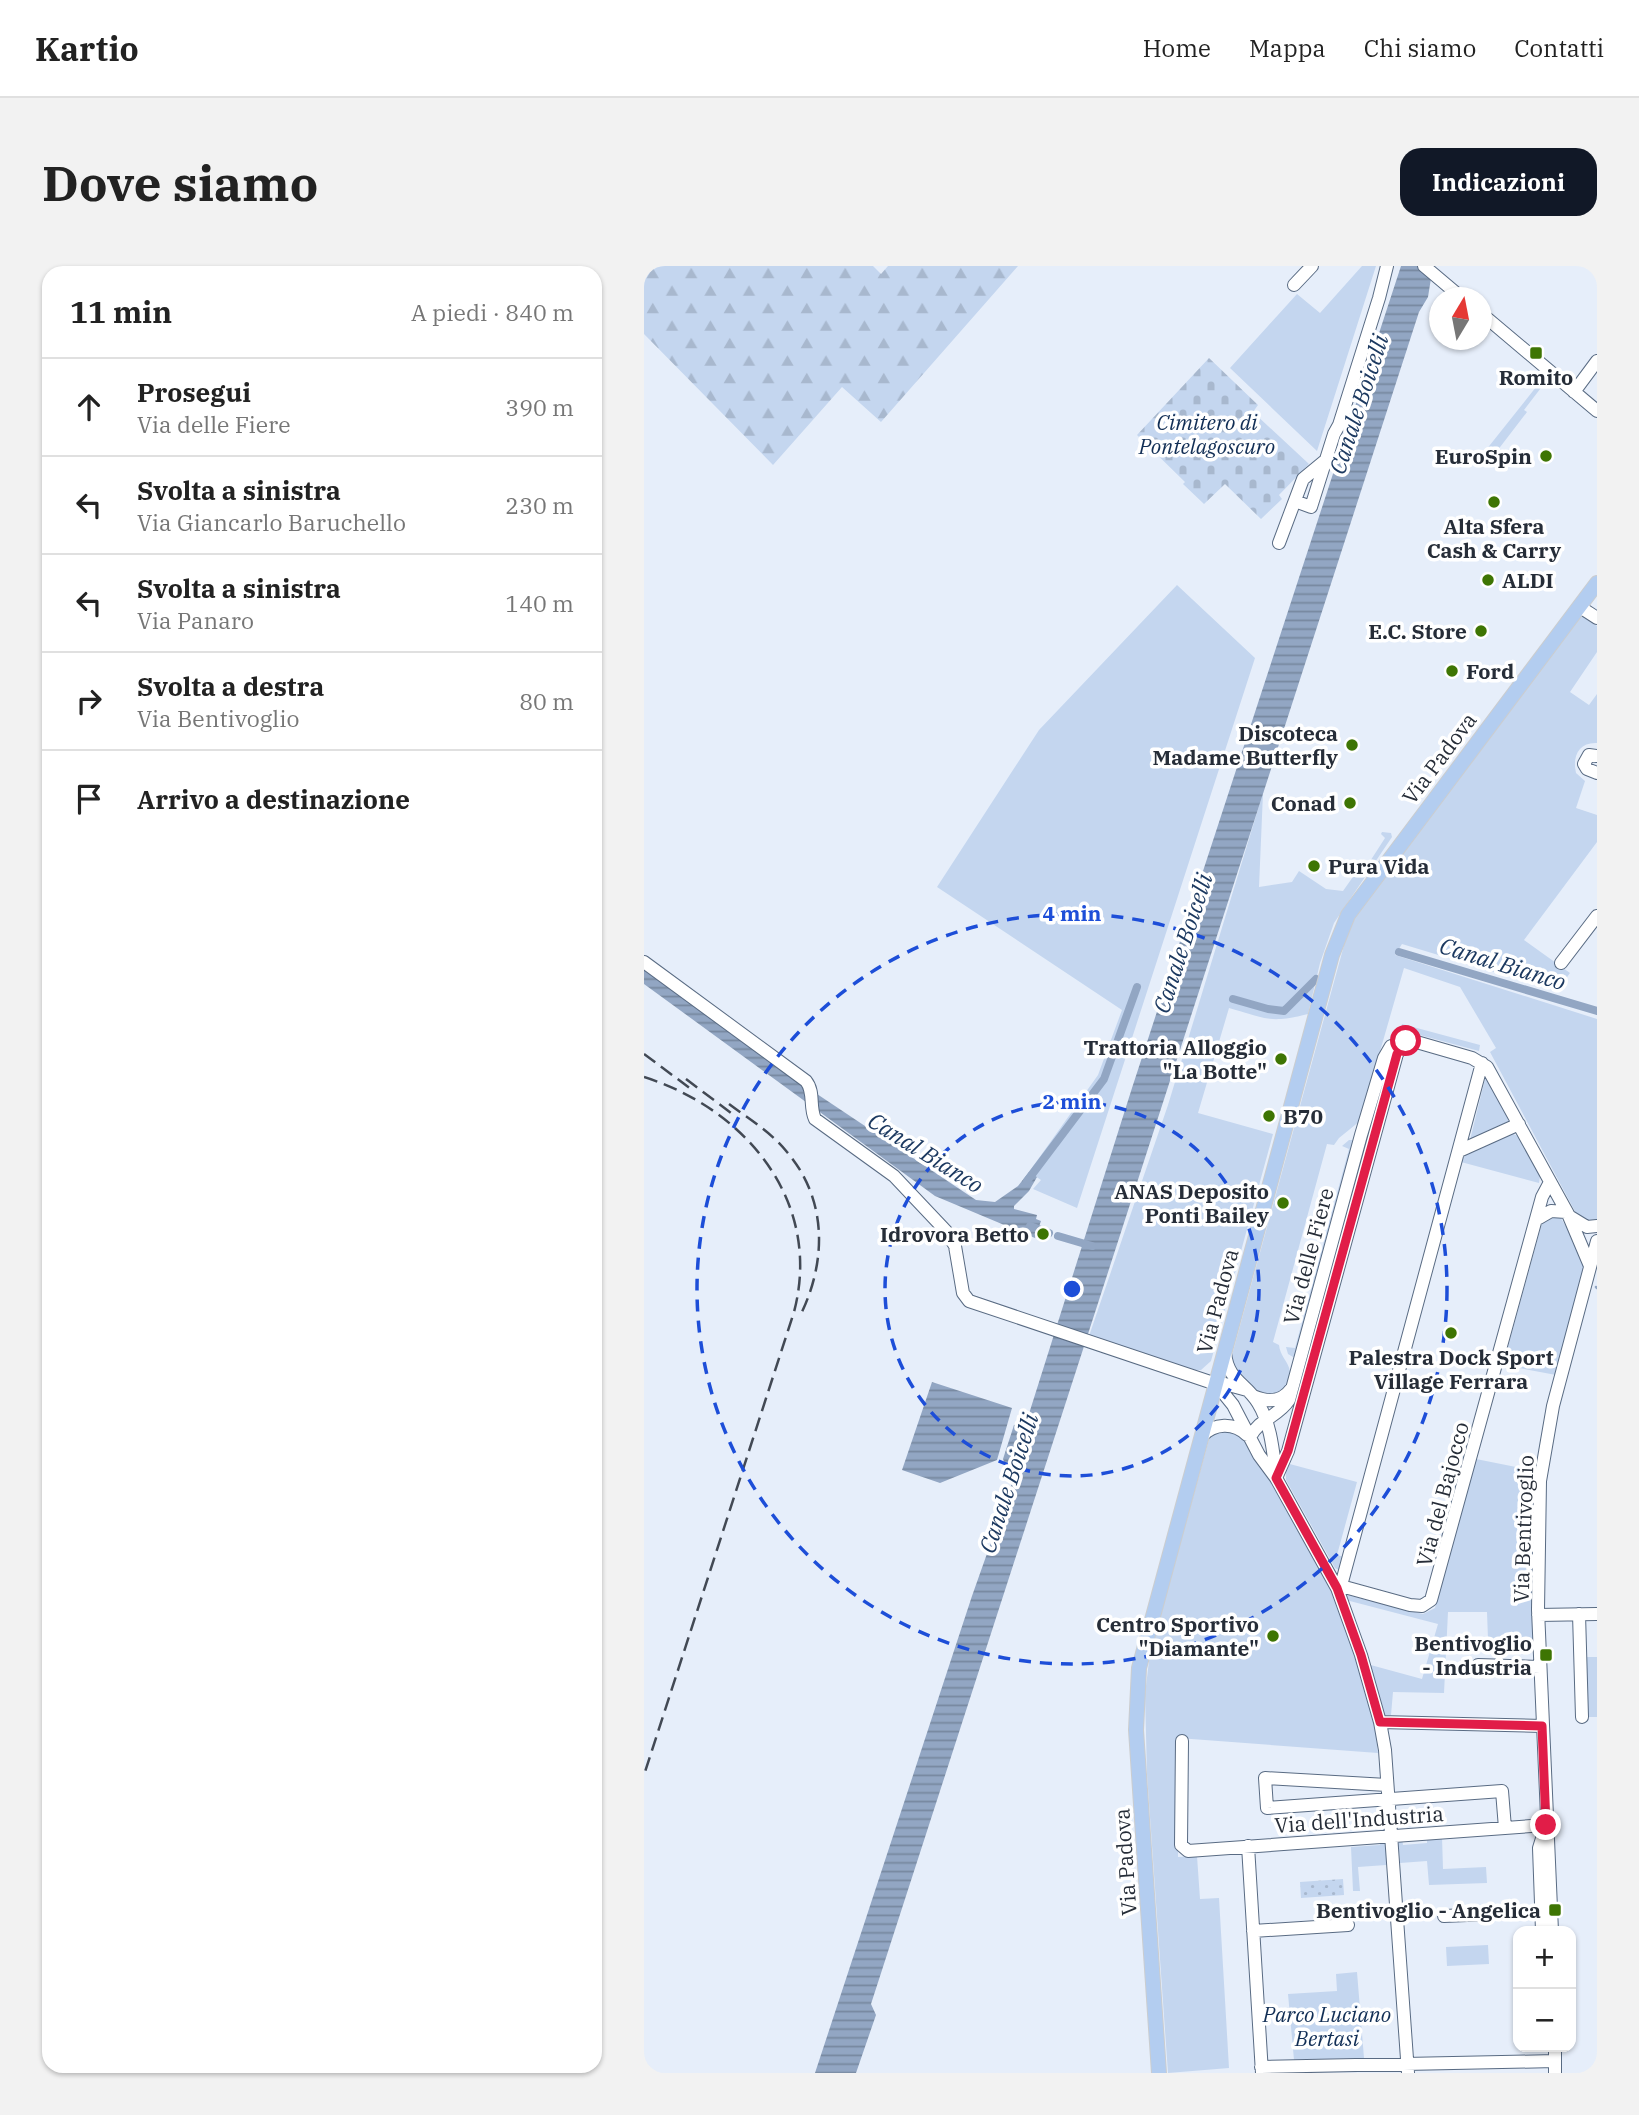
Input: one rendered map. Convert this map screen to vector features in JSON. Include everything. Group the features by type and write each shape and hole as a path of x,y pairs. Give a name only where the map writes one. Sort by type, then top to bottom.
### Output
{"main road":[{"name":"Via Padova","path":"1159,2073 1136,1730 1137,1689 1145,1642 1328,968 1348,915 1597,583"}],"street":[{"path":"1294,285 1312,266"},
{"path":"1295,501 1311,507 1334,434 1348,400 1387,266"},
{"path":"1424,266 1449,287"},
{"path":"1492,322 1597,411"},
{"path":"1574,392 1597,361"},
{"path":"1279,543 1303,479 1326,460"},
{"path":"1580,607 1597,618"},
{"path":"1597,756 1586,756 1584,764 1587,769 1597,772"},
{"path":"1561,963 1597,916"},
{"path":"644,962 810,1086 813,1115 819,1123 894,1176 946,1231 955,1246 965,1298 975,1304 1216,1384 1225,1384 1263,1401 1280,1399 1288,1394 1293,1386"},
{"name":"Via delle Fiere","path":"1276,1478 1292,1439 1386,1051 1391,1046 1406,1041 1429,1045 1482,1063"},
{"path":"1482,1063 1493,1075 1567,1213 1590,1266"},
{"path":"1340,1590 1482,1063"},
{"path":"1459,1152 1519,1124"},
{"name":"Via delle Fiere","path":"1252,1442 1259,1423 1284,1408 1289,1400 1367,1137"},
{"name":"Via del Bajocco","path":"1340,1590 1410,1605 1422,1606 1431,1600 1544,1192 1550,1182"},
{"name":"Via del Bajocco","path":"1537,1222 1547,1203 1557,1195"},
{"path":"1537,1222 1550,1211 1567,1213 1574,1222 1592,1226 1597,1241 1579,1239"},
{"name":"Via Bentivoglio","path":"1552,1926 1538,1615 1539,1499 1542,1464 1568,1347 1597,1241"},
{"path":"1225,1351 1231,1374 1250,1393 1265,1420 1276,1478"},
{"path":"1216,1384 1227,1396 1252,1442 1260,1451 1273,1453 1283,1449 1292,1439"},
{"path":"1202,1436 1211,1428 1224,1426 1242,1429 1276,1478 1340,1590 1380,1722 1407,2069"},
{"path":"1579,1614 1582,1717"},
{"path":"1538,1615 1597,1614"},
{"path":"1478,1665 1540,1667"},
{"path":"1380,1722 1542,1726"},
{"name":"Via dell'Industria","path":"1182,1741 1181,1842 1182,1847 1188,1851 1546,1825"},
{"path":"1387,1785 1265,1778 1267,1808 1502,1791 1505,1828"},
{"name":"Via Bentivoglio","path":"1542,1926 1539,1848 1546,1825"},
{"path":"1248,1846 1261,2070 1555,2067"},
{"path":"1444,1916 1541,1912"},
{"path":"1253,1931 1348,1925"}],"green space":[{"path":"644,266 873,266 881,274 888,266 1018,266 881,422 842,387 773,465 644,334"},
{"path":"1362,266 1376,266 1317,451 1230,368 1297,294 1320,313"},
{"name":"Cimitero di Pontelagoscuro","path":"1209,358 1258,405 1253,412 1309,464 1279,495 1282,499 1261,519 1225,484 1204,504 1137,435"},
{"path":"1544,377 1547,380 1524,410 1527,412 1494,455 1486,450"},
{"path":"1177,585 1255,658 1077,1208 1033,1189 1041,1180 1029,1172 1098,1075 1122,1010 937,887 1039,730"},
{"path":"1579,615 1597,626 1597,652 1570,692 1589,705 1597,694 1597,743 1581,748 1576,756 1576,773 1585,781 1576,808 1597,815 1597,842 1524,940 1570,973 1557,991 1402,944 1395,955 1597,1019 1597,1219 1591,1223 1578,1217 1490,1052 1496,1048 1460,987 1404,968 1360,1121 1334,1145 1327,1144 1273,1342 1279,1345 1289,1367 1290,1383 1278,1393 1261,1395 1238,1373 1232,1355 1352,916"},
{"path":"1263,793 1259,887 1292,882 1299,871 1326,889 1343,891 1362,864 1367,866 1385,838 1382,832 1391,833 1392,837 1334,923 1320,963 1308,1014 1275,1019 1229,1008 1198,1113 1273,1134 1211,1361 1201,1370 1193,1370 1089,1336 1168,1105"},
{"path":"1402,1024 1480,1045 1479,1051 1401,1030"},
{"path":"1485,1079 1489,1081 1508,1122 1470,1140"},
{"path":"1511,1133 1518,1136 1540,1176 1539,1183 1461,1162 1476,1148"},
{"path":"1349,1140 1354,1143 1296,1356 1293,1357 1288,1354 1286,1347 1295,1348 1349,1149 1342,1146"},
{"path":"1559,1215 1586,1260 1556,1375 1503,1365 1542,1223 1549,1216"},
{"path":"1221,1428 1246,1438 1338,1603 1374,1718 1378,1753 1178,1738 1178,1857 1197,1856 1200,1899 1219,1898 1229,2068 1168,2073 1147,1774 1145,1694 1150,1653 1211,1432"},
{"path":"1476,1459 1536,1471 1534,1641 1488,1639 1487,1612 1448,1612 1444,1693 1393,1692 1391,1715 1382,1715 1367,1664 1422,1679 1438,1624 1346,1600 1345,1597 1347,1595 1423,1614 1435,1608"},
{"path":"1286,1463 1357,1482 1337,1555 1344,1557 1339,1570 1335,1568 1286,1480"},
{"path":"1586,1657 1597,1657 1597,1717 1587,1717"},
{"path":"1442,1837 1443,1869 1486,1867 1487,1883 1429,1885 1427,1861 1400,1863 1399,1850 1395,1850 1395,1839 1402,1838 1403,1845 1427,1843 1427,1838"},
{"path":"1381,1840 1387,1840 1386,1865 1358,1867 1360,1891 1353,1891 1351,1847 1380,1845"},
{"path":"1343,1879 1344,1895 1301,1898 1300,1882"},
{"path":"1488,1945 1489,1964 1447,1966 1446,1947"},
{"name":"Parco Luciano Bertasi","path":"1357,1972 1364,2058 1294,2060 1288,1994 1337,1991 1336,1974"}],"water":[{"name":"Canale Boicelli","path":"1401,266 1433,266 1428,297 1419,312 871,2004 876,2015 856,2073 815,2073 972,1596 1012,1483 1003,1459 1014,1425 1027,1420 1132,1088"},
{"path":"644,969 817,1094 976,1200 995,1202 1018,1186 1029,1172 1037,1177 1029,1191 1014,1206 1014,1209 1037,1215 1036,1219 1041,1221 1035,1238 935,1196 644,984"},
{"path":"932,1382 1012,1408 997,1460 940,1483 902,1470"}],"waterway":[{"name":"Canal Bianco","path":"1399,952 1597,1011"},
{"name":"Canal Bianco","path":"1233,999 1284,1011 1316,979"},
{"name":"Canal Bianco","path":"1027,1181 1104,1079 1137,987"},
{"path":"1030,1226 1049,1233"},
{"path":"1058,1236 1092,1246"}],"railway":[{"path":"644,1054 691,1089"},
{"path":"644,1077 681,1092 715,1112 744,1136 768,1165 786,1198 797,1233 800,1272 794,1312 644,1775"},
{"path":"686,1079 731,1113"},
{"path":"729,1104 781,1145 800,1170 810,1190 819,1230 819,1251 810,1293 801,1314"}],"place":[{"name":"Romito","path":"1536,353"},
{"name":"EuroSpin","path":"1546,456"},
{"name":"Alta Sfera Cash & Carry","path":"1494,502"},
{"name":"ALDI","path":"1488,580"},
{"name":"E.C. Store","path":"1481,631"},
{"name":"Ford","path":"1452,671"},
{"name":"Discoteca Madame Butterfly","path":"1352,745"},
{"name":"Conad","path":"1350,803"},
{"name":"Pura Vida","path":"1314,866"},
{"name":"Trattoria Alloggio \"La Botte\"","path":"1281,1059"},
{"name":"B70","path":"1269,1116"},
{"name":"ANAS Deposito Ponti Bailey","path":"1283,1203"},
{"name":"Idrovora Betto","path":"1043,1234"},
{"name":"Palestra Dock Sport Village Ferrara","path":"1451,1333"},
{"name":"Centro Sportivo \"Diamante\"","path":"1273,1636"},
{"name":"Bentivoglio - Industria","path":"1546,1655"},
{"name":"Bentivoglio - Angelica","path":"1555,1910"}],"route":[{"path":"1406,1041 1397,1054 1288,1451 1276,1478 1337,1588 1361,1655 1380,1722 1542,1726 1546,1825"}]}
